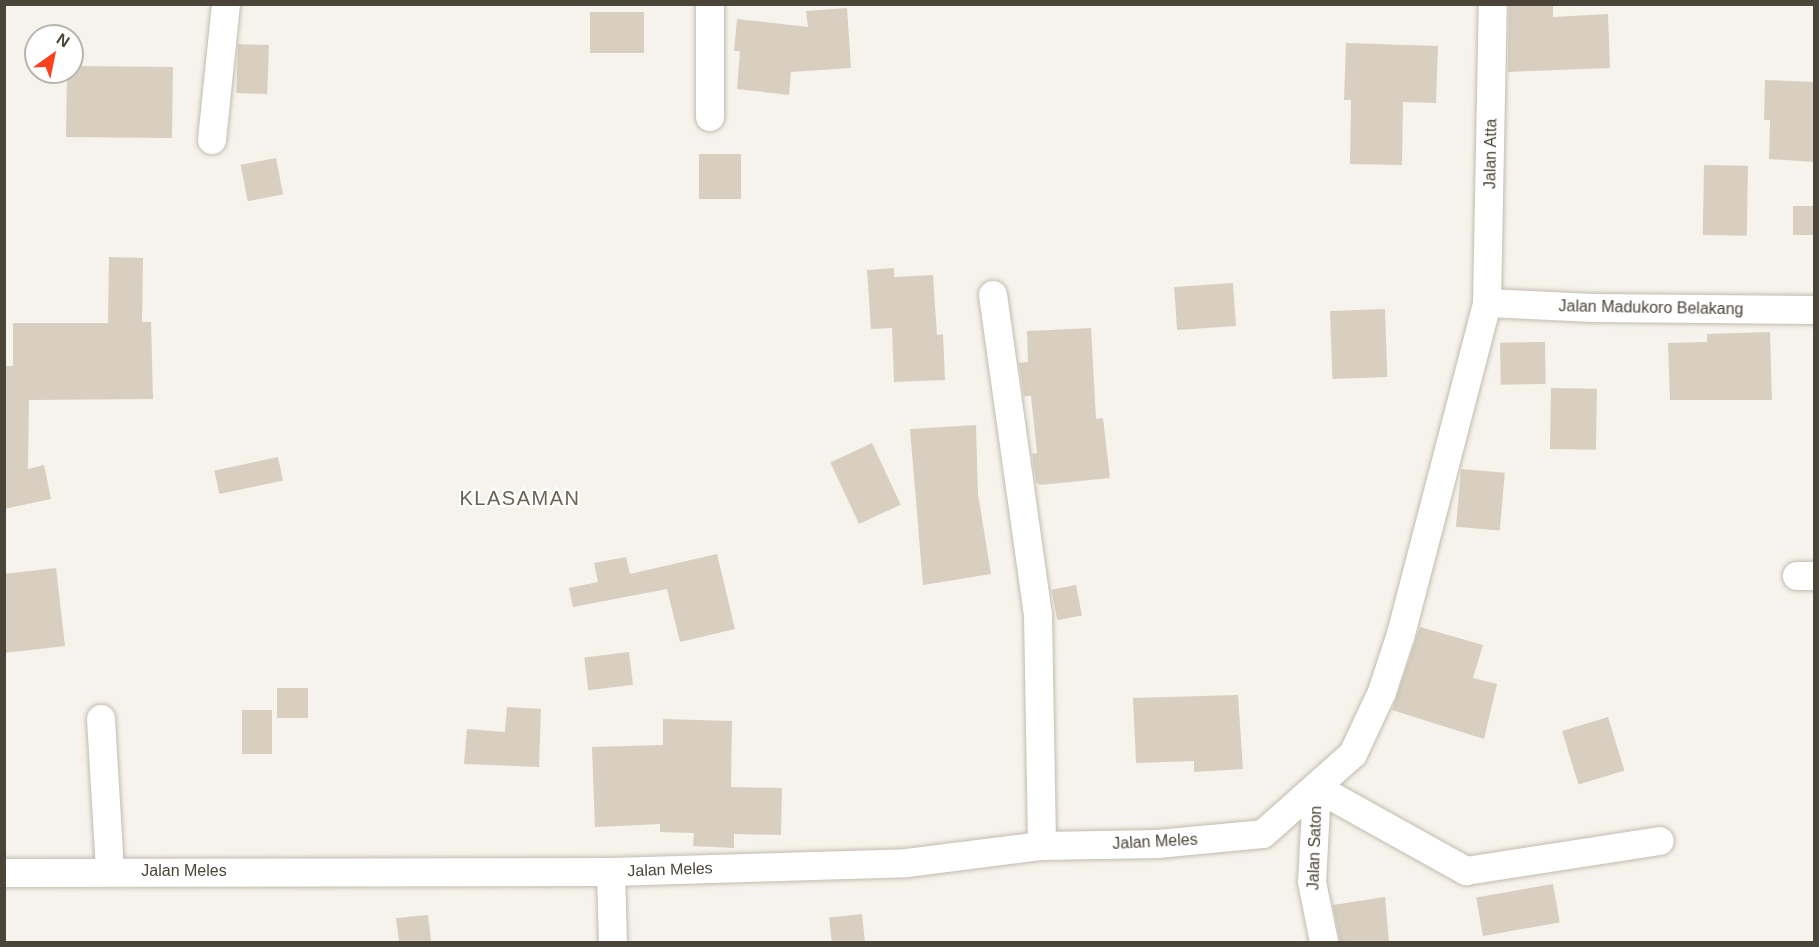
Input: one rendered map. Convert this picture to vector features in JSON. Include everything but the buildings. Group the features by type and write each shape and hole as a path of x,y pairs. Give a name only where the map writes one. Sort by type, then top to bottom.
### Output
{"street":[{"path":"212,140 226,4"},
{"path":"710,4 710,117"},
{"name":"Jalan Atta","path":"1317,788 1353,754 1382,692 1450,455 1487,303 1493,4"},
{"path":"993,295 1038,614 1042,846"},
{"name":"Jalan Madukoro Belakang","path":"1487,303 1594,308 1815,310"},
{"path":"101,719 110,871"},
{"path":"1317,788 1466,871 1660,841"},
{"name":"Jalan Meles","path":"4,873 110,871 610,872 907,863 1042,846 1158,844 1263,834 1317,788"},
{"name":"Jalan Saton","path":"1317,788 1312,882 1324,942"},
{"path":"610,872 613,942"}],"district":[{"name":"KLASAMAN","path":"520,498"}]}
